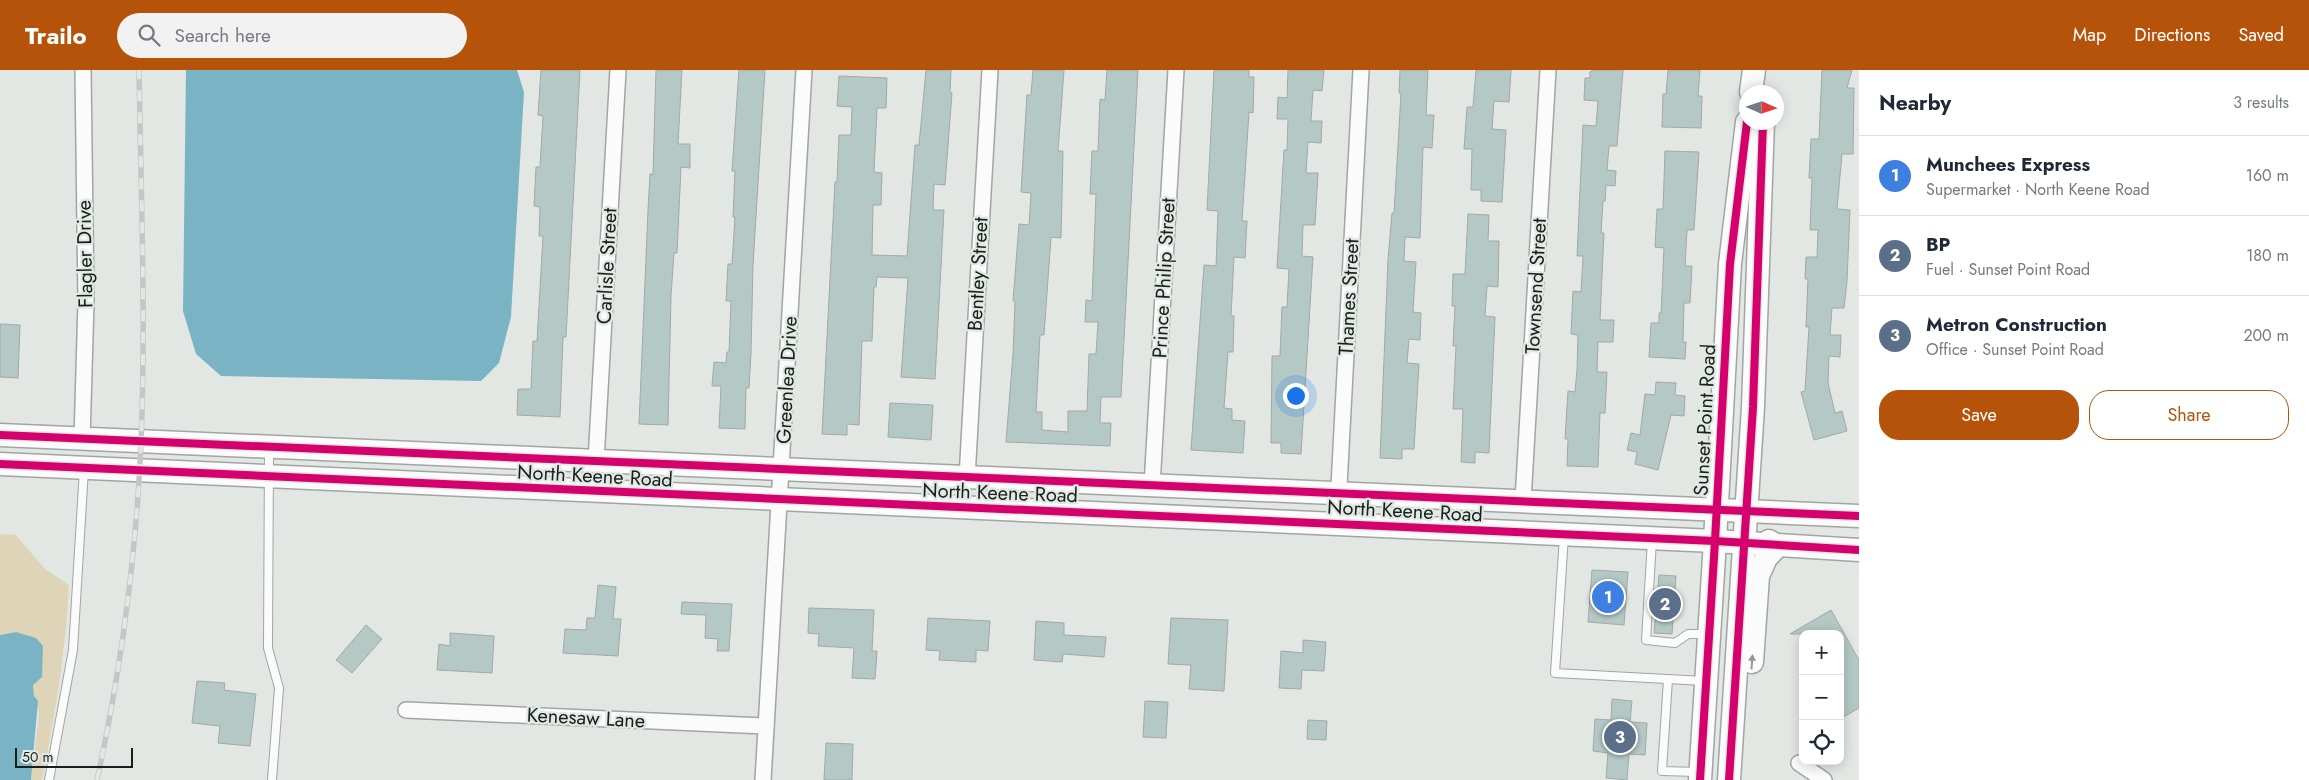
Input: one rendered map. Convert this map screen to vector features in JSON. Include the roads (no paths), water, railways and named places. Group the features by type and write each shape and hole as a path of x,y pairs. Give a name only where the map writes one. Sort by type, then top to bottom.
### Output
{"main road":[{"path":"1752,85 1754,70"},
{"path":"1762,70 1763,85"},
{"name":"Sunset Point Road","path":"1729,780 1730,264 1746,130"},
{"name":"Sunset Point Road","path":"1700,776 1709,634 1728,525 1754,407 1763,130"},
{"name":"North Keene Road","path":"0,435 1523,502 1728,525 1777,546 1859,550"},
{"name":"North Keene Road","path":"0,464 780,501 1652,538 1728,525 1859,516"},
{"path":"1436,528 1513,520 1675,526 1728,525 1859,531"},
{"path":"1723,780 1720,749 1731,574 1728,525"},
{"path":"1742,780 1746,765 1758,576 1766,558 1777,546"}],"street":[{"name":"Flagler Drive","path":"82,70 86,302 82,439"},
{"name":"Carlisle Street","path":"596,461 618,70"},
{"name":"Greenlea Drive","path":"762,780 782,470 804,70"},
{"name":"Bentley Street","path":"967,478 990,70"},
{"name":"Prince Philip Street","path":"1152,486 1176,70"},
{"name":"Thames Street","path":"1337,524 1361,70"},
{"name":"Townsend Street","path":"1523,502 1548,70"},
{"name":"Kenesaw Lane","path":"406,710 766,726"},
{"path":"1802,765 1824,780"}],"lane":[{"path":"269,447 268,648 279,688 272,780"},
{"path":"50,780 72,650 84,468"},
{"path":"1564,534 1555,673 1706,682"},
{"path":"1652,538 1646,640 1675,643 1688,634 1709,634"},
{"path":"1668,679 1662,771 1700,776"}],"water":[{"path":"186,70 517,70 524,92 511,317 499,363 481,381 221,376 196,354 183,311"},
{"path":"16,632 36,638 43,646 42,677 33,685 34,696 38,701 31,780 0,780 0,635"}],"railway":[{"path":"97,780 120,655 131,571 139,486 143,350 139,70"}],"place":[{"name":"Munchees Express","path":"1608,597"},
{"name":"BP","path":"1665,604"},
{"name":"Metron Construction","path":"1620,737"}]}
